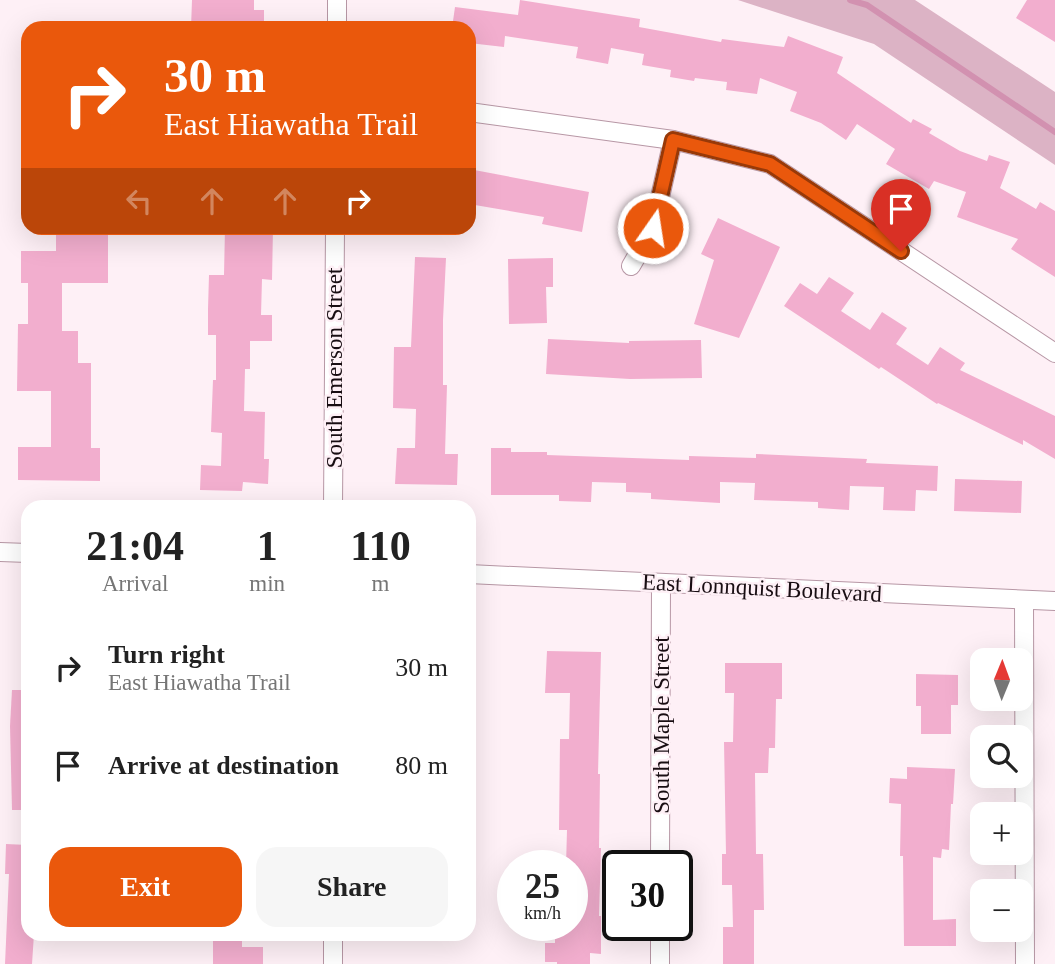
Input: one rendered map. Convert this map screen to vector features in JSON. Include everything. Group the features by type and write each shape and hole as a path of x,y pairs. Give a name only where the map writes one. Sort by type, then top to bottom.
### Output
{"street":[{"path":"337,0 337,21"},
{"path":"476,113 673,140 770,164 1055,353"},
{"path":"631,266 653,228 673,140"},
{"name":"South Emerson Street","path":"333,500 335,235"},
{"path":"0,552 21,553"},
{"name":"East Lonnquist Boulevard","path":"476,574 1055,601"},
{"name":"South Maple Street","path":"660,850 662,584"},
{"path":"1024,600 1025,964"},
{"path":"333,941 333,964"},
{"path":"660,941 660,964"}],"shaded area":[{"path":"738,0 915,0 1055,92 1055,165 874,44"}],"building":[{"path":"192,0 254,0 254,10 264,10 264,21 191,21"},
{"path":"520,0 640,19 639,27 721,42 722,39 784,47 788,36 843,57 837,73 911,123 913,119 932,129 929,133 960,151 987,161 989,155 1010,162 1000,188 1036,209 1040,202 1055,211 1055,277 1011,249 1018,239 957,217 966,192 934,181 929,189 886,164 895,149 857,124 846,140 821,123 790,111 797,92 760,78 757,94 726,90 727,82 670,77 671,70 642,65 644,54 611,48 608,64 576,58 578,47 505,36 504,47 476,44 476,21 453,21 455,7 518,15"},
{"path":"1027,0 1055,0 1055,42 1016,18"},
{"path":"476,170 589,192 582,232 542,224 544,217 476,205"},
{"path":"718,218 780,247 739,338 694,324 714,260 701,254"},
{"path":"56,235 108,235 108,283 62,283 62,331 78,331 78,363 91,363 91,448 100,448 100,481 18,480 18,447 51,447 51,391 17,391 18,324 28,324 28,283 21,283 21,251 56,251"},
{"path":"225,235 273,235 272,280 262,279 261,315 272,315 272,341 250,341 250,369 245,369 244,411 265,412 264,459 269,459 268,484 243,482 242,491 200,490 201,465 221,466 222,433 211,432 213,380 216,380 216,335 208,335 208,309 209,275 224,275"},
{"path":"415,257 446,258 443,320 443,385 447,385 445,454 458,454 457,485 395,484 397,448 415,448 416,409 393,408 394,347 411,347"},
{"path":"553,258 553,287 546,287 547,323 509,324 508,259"},
{"path":"829,277 854,293 841,311 870,330 882,312 907,328 896,344 928,365 940,347 965,363 960,370 1055,416 1055,459 1023,440 1023,445 937,404 784,306 800,283 817,294"},
{"path":"548,339 629,343 701,340 702,378 630,379 546,374"},
{"path":"491,448 511,448 511,452 547,452 547,455 689,460 689,456 756,458 756,454 867,459 866,463 938,466 937,491 916,490 915,511 883,510 884,487 850,486 849,510 818,508 818,502 754,500 755,483 720,482 720,503 651,499 651,493 626,492 626,483 592,482 591,502 559,501 559,495 491,495"},
{"path":"955,479 1022,481 1021,513 954,511"},
{"path":"547,651 601,652 598,774 601,954 590,953 590,964 545,962 545,943 588,941 588,850 566,850 567,830 559,830 560,739 569,739 570,693 545,693"},
{"path":"725,663 782,663 782,699 776,699 775,748 769,748 768,773 755,773 756,854 763,854 764,910 754,910 754,964 723,964 723,927 733,927 732,885 722,885 722,854 726,854 724,742 733,742 734,693 725,693"},
{"path":"916,674 958,675 958,705 951,705 951,734 921,734 921,706 916,706"},
{"path":"12,690 21,690 21,810 12,810"},
{"path":"907,767 955,769 949,850 942,849 941,858 933,857 933,920 956,919 956,946 904,946 901,804 889,803 890,778 907,779"},
{"path":"6,844 21,845 21,941 34,941 32,964 5,964 9,874 5,874"},
{"path":"213,941 242,941 242,947 263,947 263,964 213,964"}],"waterway":[{"path":"850,0 867,5 1055,132"}],"route":[{"path":"653,228 673,140 770,164 901,251"}]}
